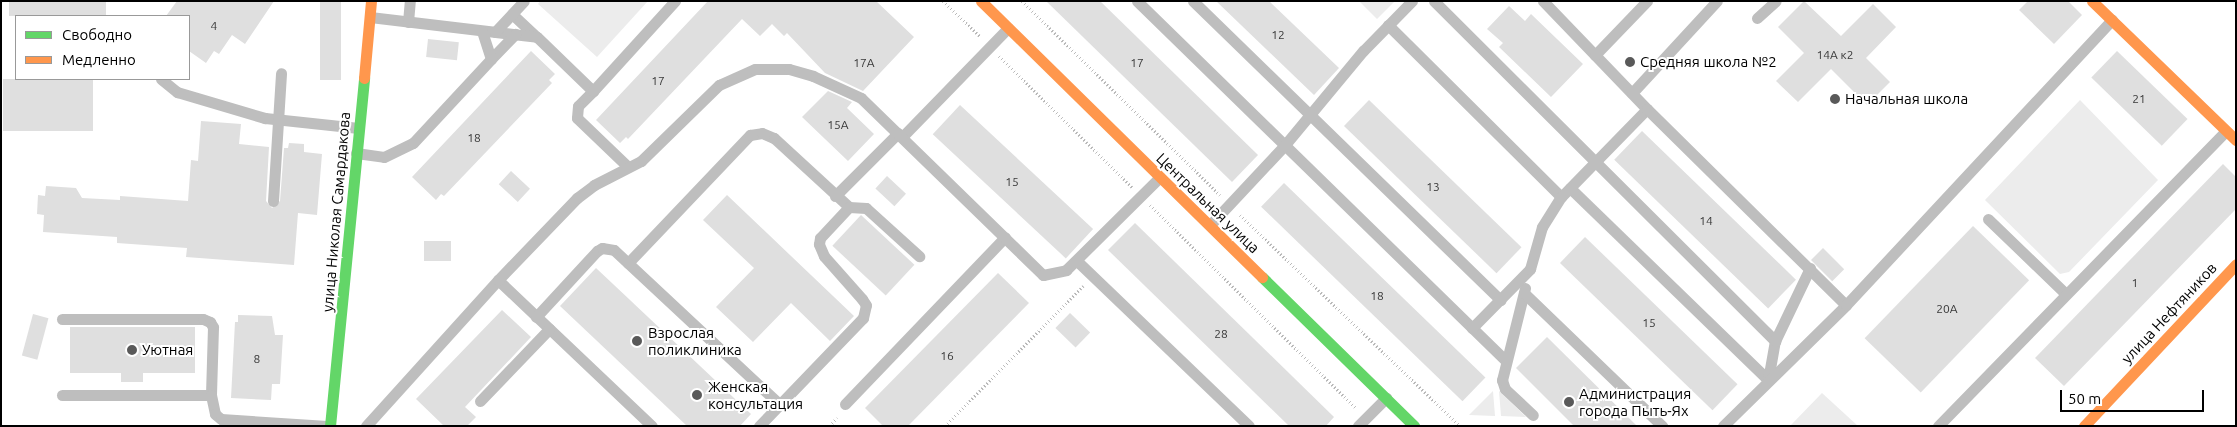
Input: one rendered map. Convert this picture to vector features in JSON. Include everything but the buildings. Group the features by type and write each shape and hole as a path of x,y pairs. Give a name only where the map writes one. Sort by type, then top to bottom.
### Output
{"street":[{"name":"улица Николая Самардакова","path":"328,426 372,1"},
{"name":"Центральная улица","path":"981,1 1414,426"},
{"path":"2092,1 2236,140"},
{"name":"улица Нефтяников","path":"2084,426 2236,264"}],"lane":[{"path":"408,22 410,1"},
{"path":"495,32 524,1"},
{"path":"627,166 577,118 578,106 675,1"},
{"path":"989,10 998,1"},
{"path":"1136,1 1505,360"},
{"path":"1193,1 1500,300"},
{"path":"1210,225 1284,146 1388,25 1412,1"},
{"path":"1434,1 1775,341"},
{"path":"1543,1 1632,94 1846,305"},
{"path":"1595,55 1648,1"},
{"path":"1632,94 1717,1"},
{"path":"1757,18 1772,2"},
{"path":"512,14 593,91"},
{"path":"370,17 537,37"},
{"path":"1723,426 1846,305 2112,20"},
{"path":"1388,25 1561,197"},
{"path":"835,196 900,135 1008,28"},
{"path":"482,30 491,59"},
{"path":"356,153 384,157 406,148 515,34"},
{"path":"366,426 498,280 577,198 627,166 641,161 707,94 755,69 789,69 847,90 861,98 1043,274 1059,274 1077,261 1160,177"},
{"path":"272,201 281,73"},
{"path":"162,80 177,92 278,119 358,128"},
{"path":"1533,415 1503,385 1505,360 1542,227 1561,197 1647,109"},
{"path":"1938,426 2065,293 2226,130"},
{"path":"628,263 750,135 762,133 774,138 835,196 849,206 866,208 919,256"},
{"path":"1570,188 1768,380"},
{"path":"758,426 863,318 866,312 862,298 824,256 819,244 820,238 849,206"},
{"path":"1988,219 2065,293"},
{"path":"844,404 1005,237"},
{"path":"536,317 602,248 614,250 779,404"},
{"path":"1077,261 1249,426"},
{"path":"1768,380 1775,341 1810,268"},
{"path":"1472,328 1530,269"},
{"path":"498,280 652,426"},
{"path":"1524,293 1662,426"},
{"path":"62,319 203,319 210,322 213,327 211,395 214,414 221,419 328,426"},
{"path":"480,401 549,328"},
{"path":"62,395 211,395"},
{"path":"1360,423 1386,398"}],"path":[{"path":"943,1 1358,410 1360,423"},
{"path":"945,426 1092,276"}],"shaded area":[{"path":"540,1 648,1 597,57 538,4"},
{"path":"1359,1 1395,1 1377,19"},
{"path":"2080,100 2158,180 2069,272 2060,274 1985,200"},
{"path":"1493,391 1495,416 1469,415"},
{"path":"1499,391 1526,417 1501,416"},
{"path":"1822,393 1858,426 1790,426"}],"traffic: fast":[{"path":"330,426 364,78"},
{"path":"1262,277 1414,426"}],"traffic: slow":[{"path":"364,78 371,1"},
{"path":"981,1 1262,277"},
{"path":"2092,1 2236,140"},
{"path":"2084,426 2236,264"}],"place":[{"name":"Средняя школа №2","path":"1630,62"},
{"name":"Начальная школа","path":"1835,99"},
{"name":"Взрослая поликлиника","path":"637,341"},
{"name":"Уютная","path":"132,350"},
{"name":"Женская консультация","path":"697,395"},
{"name":"Администрация города Пыть-Ях","path":"1569,402"}]}
